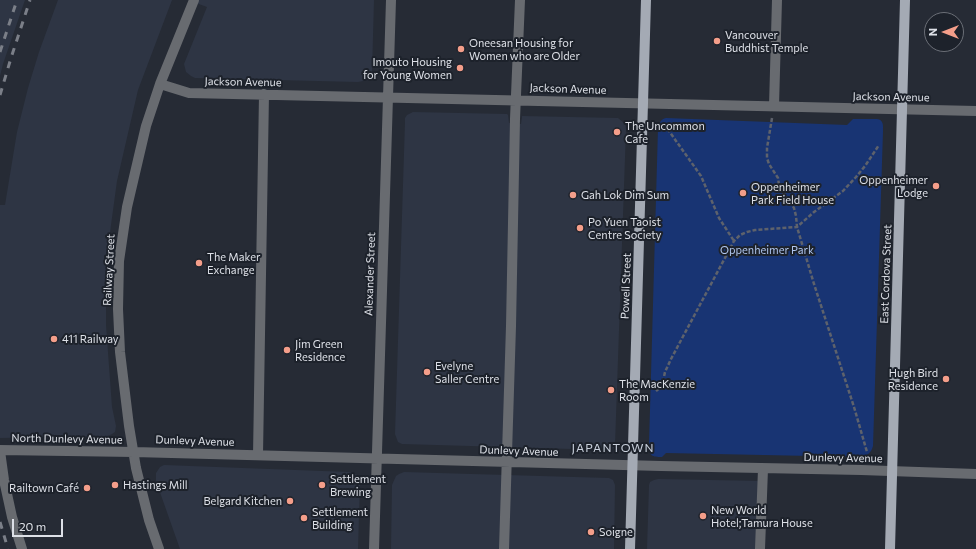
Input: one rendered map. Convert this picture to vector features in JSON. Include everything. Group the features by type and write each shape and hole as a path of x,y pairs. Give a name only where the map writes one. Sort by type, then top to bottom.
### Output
{"main road":[{"name":"Powell Street","path":"630,549 646,0"},
{"name":"East Cordova Street","path":"890,549 905,0"}],"street":[{"name":"Railway Street","path":"159,549 149,520 136,468 129,426 120,352 118,309 119,261 127,207 146,126 160,84 194,0"},
{"name":"Alexander Street","path":"374,549 391,0"},
{"path":"504,549 515,119 520,0"},
{"path":"774,106 777,0"},
{"name":"Jackson Avenue","path":"160,84 189,93 976,111"},
{"path":"258,455 264,94"},
{"path":"0,451 4,480 12,517 22,549"},
{"name":"North Dunlevy Avenue","path":"0,451 134,452"},
{"name":"Dunlevy Avenue","path":"134,452 976,474"},
{"path":"760,549 763,469"}],"path":[{"path":"774,106 769,135 769,164 778,178 782,191 794,208 797,227 814,284 867,452"},
{"path":"664,124 701,176 717,214 734,241"},
{"path":"656,391 662,386 665,372 671,359 734,241 740,235 755,230 797,227 843,190 856,177 879,145"}],"shaded area":[{"path":"0,0 25,0 0,76"},
{"path":"58,0 172,0 138,90 117,181 111,225 106,266 106,325 112,407 116,426 115,432 108,436 0,438 0,205 5,205 17,132 28,88 39,52"},
{"path":"188,0 374,0 371,77 368,80 358,82 195,78 186,72 184,64 207,7"},
{"path":"413,112 507,114 509,123 515,124 521,124 522,116 618,118 625,124 614,448 605,450 402,444 398,442 395,434 405,118"},
{"path":"164,465 354,473 360,479 358,549 180,549 156,481 156,473 160,467"},
{"path":"404,472 609,478 613,480 615,485 614,549 391,549 392,485 396,476"},
{"name":"New World Hotel;Tamura House","path":"658,479 762,481 760,549 647,549 649,485 650,482"}],"green space":[{"name":"Oppenheimer Park","path":"666,118 847,125 853,119 877,119 882,122 883,131 873,446 867,454 861,457 666,453 662,457 656,457 650,454 649,445 658,128 660,122"}],"railway":[{"path":"0,52 17,0"},
{"path":"0,95 30,0"},
{"path":"0,522 8,549"}],"place":[{"name":"Vancouver Buddhist Temple","path":"717,41"},
{"name":"Oneesan Housing for Women who are Older","path":"461,49"},
{"name":"Imouto Housing for Young Women","path":"460,68"},
{"name":"The Uncommon Cafe","path":"617,132"},
{"name":"Oppenheimer Lodge","path":"936,186"},
{"name":"Oppenheimer Park Field House","path":"743,193"},
{"name":"Gah Lok Dim Sum","path":"573,195"},
{"name":"Po Yuen Taoist Centre Society","path":"580,228"},
{"name":"The Maker Exchange","path":"199,263"},
{"name":"411 Railway","path":"54,339"},
{"name":"Jim Green Residence","path":"287,350"},
{"name":"Evelyne Saller Centre","path":"427,372"},
{"name":"Hugh Bird Residence","path":"946,379"},
{"name":"The MacKenzie Room","path":"611,390"},
{"name":"Hastings Mill","path":"115,485"},
{"name":"Settlement Brewing","path":"322,485"},
{"name":"Railtown Café","path":"87,488"},
{"name":"Belgard Kitchen","path":"290,501"},
{"name":"New World Hotel;Tamura House","path":"703,516"},
{"name":"Settlement Building","path":"304,518"},
{"name":"Soigne","path":"591,532"}],"district":[{"name":"JAPANTOWN","path":"613,448"}]}
